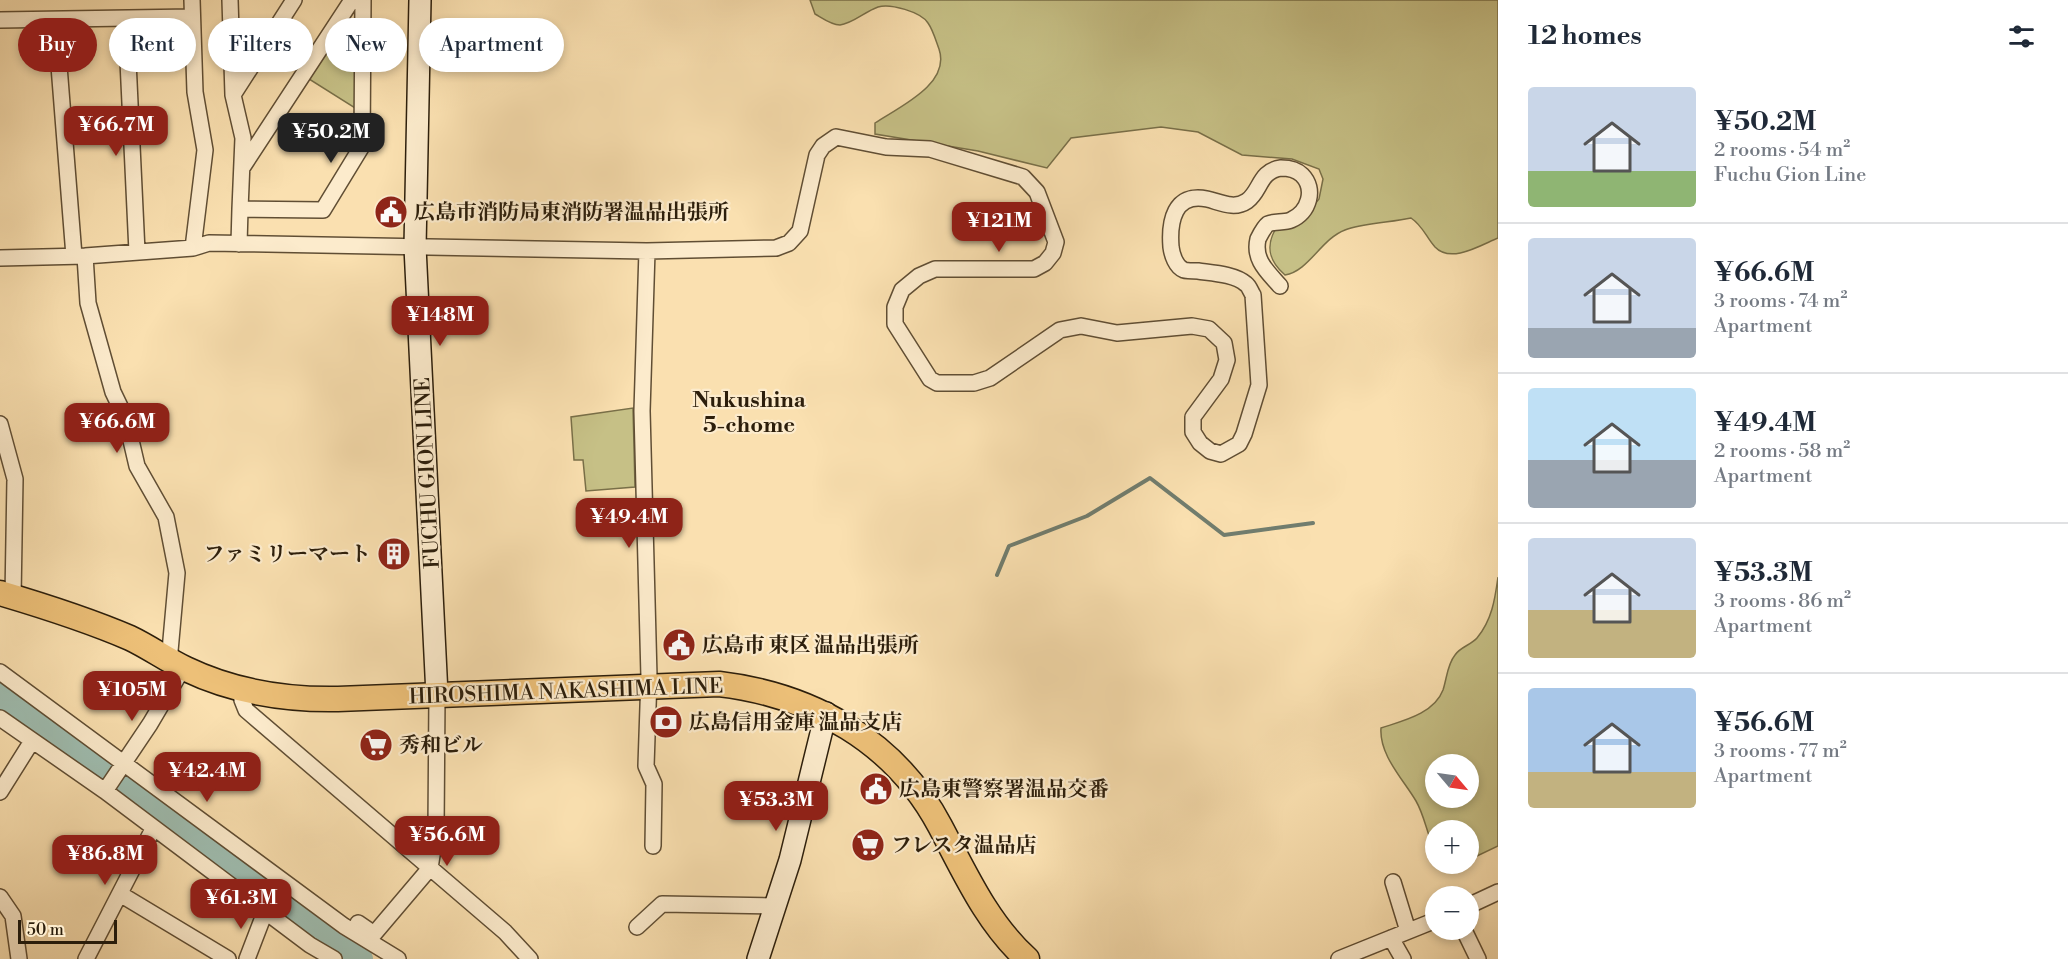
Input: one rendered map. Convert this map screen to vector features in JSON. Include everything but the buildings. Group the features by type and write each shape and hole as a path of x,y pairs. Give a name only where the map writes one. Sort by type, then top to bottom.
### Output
{"main road":[{"name":"FUCHU GION LINE","path":"420,0 416,247 437,694"},
{"name":"HIROSHIMA NAKASHIMA LINE","path":"7,595 104,627 212,680 242,689 284,697 310,699 719,684 746,687 798,702 826,714 869,742 908,780 939,825 992,920 1027,959"},
{"path":"758,959 790,860 826,714"}],"street":[{"path":"192,0 195,92 205,150 193,248"},
{"path":"230,0 233,95 243,138 239,244"},
{"path":"233,95 294,0"},
{"path":"241,171 352,0"},
{"path":"240,209 323,210 362,146 363,0"},
{"path":"0,21 192,17"},
{"path":"60,72 79,256 88,303 113,392 126,419 137,466 166,517 177,573 170,651 174,663 150,724 105,791"},
{"path":"129,72 137,252"},
{"path":"0,258 137,252 193,248 210,243 646,251 776,248 789,243 800,231 817,155 823,146 836,137 886,147 930,149 1023,177 1037,192 1056,242 1053,253 1045,263 1034,269 935,269 919,276 902,290 895,307 895,324 930,379 937,383 974,383 990,378 1060,330 1081,326 1117,333 1192,326 1209,329 1224,343 1227,360 1221,379 1193,417 1193,432 1200,443 1210,451 1221,453 1239,444 1259,385 1253,295 1247,284 1234,278 1184,270 1176,263 1171,248 1172,218 1177,206 1189,200 1204,198 1237,205 1247,201 1262,179 1274,169 1288,168 1300,173 1309,184 1311,194 1306,207 1292,220 1269,224 1259,235 1256,249 1259,261 1280,286"},
{"path":"646,251 642,411 648,687 646,766 654,783 652,846"},
{"path":"0,424 15,479 7,595"},
{"path":"0,672 344,926 398,959"},
{"path":"242,689 242,700 246,710 303,756 505,932 530,959"},
{"path":"322,910 342,913 374,934 430,868 436,830 437,694"},
{"path":"0,718 105,791 310,945 334,959"},
{"path":"0,792 32,741"},
{"path":"86,959 153,829"},
{"path":"1393,882 1408,931"},
{"path":"1479,901 1498,892"},
{"path":"120,894 228,959"},
{"path":"0,897 13,916 19,959"},
{"path":"637,927 662,904 775,906"},
{"path":"247,959 265,912"},
{"path":"1339,959 1425,924"},
{"path":"1391,938 1403,959"},
{"path":"1469,940 1478,959"}],"shaded area":[{"path":"810,0 1498,0 1498,238 1466,252 1449,254 1435,247 1411,218 1368,225 1351,228 1337,234 1301,268 1285,275 1273,260 1270,249 1272,237 1275,230 1299,223 1319,199 1323,179 1319,169 1292,159 1242,155 1198,132 1161,127 1071,138 1047,168 978,151 875,134 875,123 921,93 937,73 941,62 939,49 931,29 919,15 890,6 878,7 849,22 837,25 815,14"},
{"path":"325,52 325,72 356,72 355,108 309,79"},
{"path":"633,408 635,487 586,491 583,460 574,460 571,417"},
{"path":"1498,577 1498,846 1479,855 1479,820 1425,820 1425,822 1411,793 1388,757 1381,738 1381,728 1425,711 1439,698 1452,659 1457,652 1477,638 1492,609"}],"waterway":[{"path":"997,575 1009,546 1087,516 1150,478 1224,535 1313,523"},
{"path":"0,695 141,799 254,878 361,959"}],"place":[{"name":"広島市消防局東消防署温品出張所","path":"391,212"},
{"name":"ファミリーマート","path":"394,554"},
{"name":"広島市 東区 温品出張所","path":"679,645"},
{"name":"広島信用金庫 温品支店","path":"666,722"},
{"name":"秀和ビル","path":"376,745"},
{"name":"広島東警察署温品交番","path":"876,789"},
{"name":"フレスタ温品店","path":"868,845"}],"district":[{"name":"Nukushina 5-chome","path":"749,412"}]}
